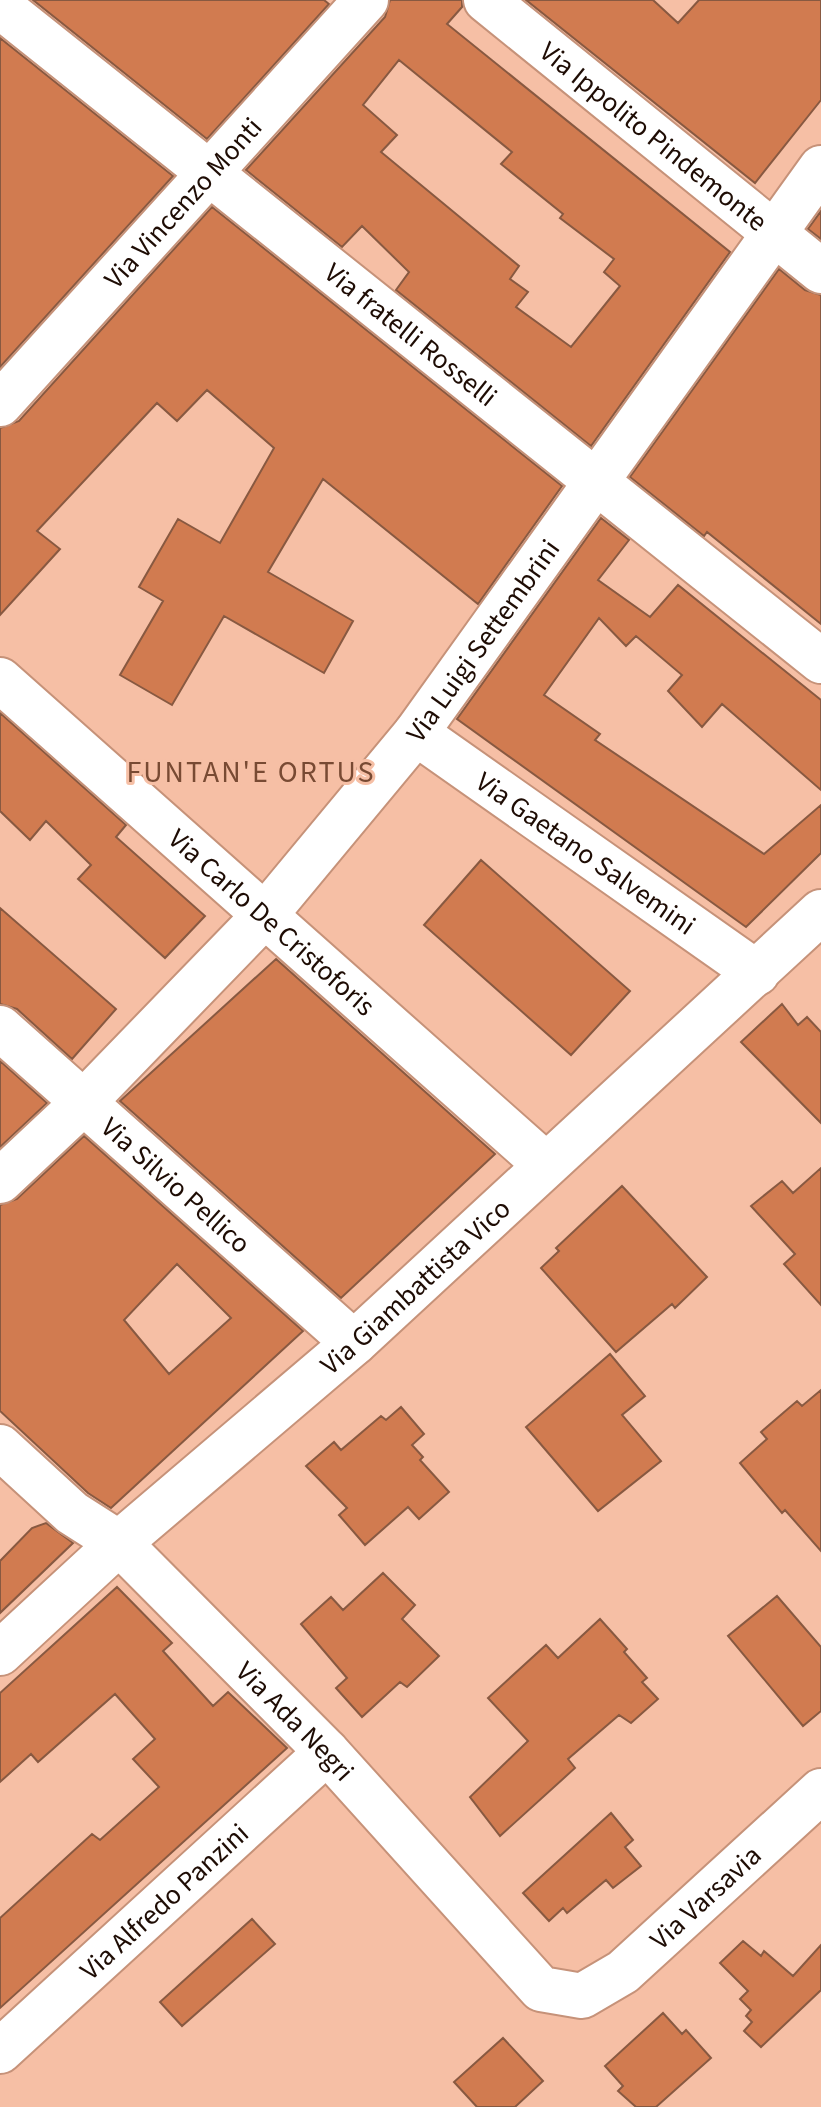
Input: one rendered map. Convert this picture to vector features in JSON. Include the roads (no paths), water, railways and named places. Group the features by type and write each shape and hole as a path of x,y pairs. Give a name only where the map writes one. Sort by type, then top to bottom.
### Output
{"street":[{"name":"Via Vincenzo Monti","path":"0,404 366,0"},
{"name":"Via Ippolito Pindemonte","path":"486,0 821,271"},
{"name":"Via fratelli Rosselli","path":"0,6 212,172 821,661"},
{"name":"Via Luigi Settembrini","path":"0,1181 83,1103 265,915 416,733 821,168"},
{"name":"Via Carlo De Cristoforis","path":"0,680 546,1165"},
{"name":"Via Gaetano Salvemini","path":"416,733 757,973"},
{"name":"Via Giambattista Vico","path":"0,1653 119,1543 354,1343 821,912"},
{"name":"Via Silvio Pellico","path":"0,1028 354,1343"},
{"name":"Via Ada Negri","path":"0,1447 72,1513 119,1543 327,1752 541,1989 582,1996"},
{"name":"Via Alfredo Panzini","path":"0,2051 327,1752"},
{"name":"Via Varsavia","path":"582,1996 623,1972 821,1791"}],"district":[{"name":"FUNTAN'E ORTUS","path":"251,772"}]}
